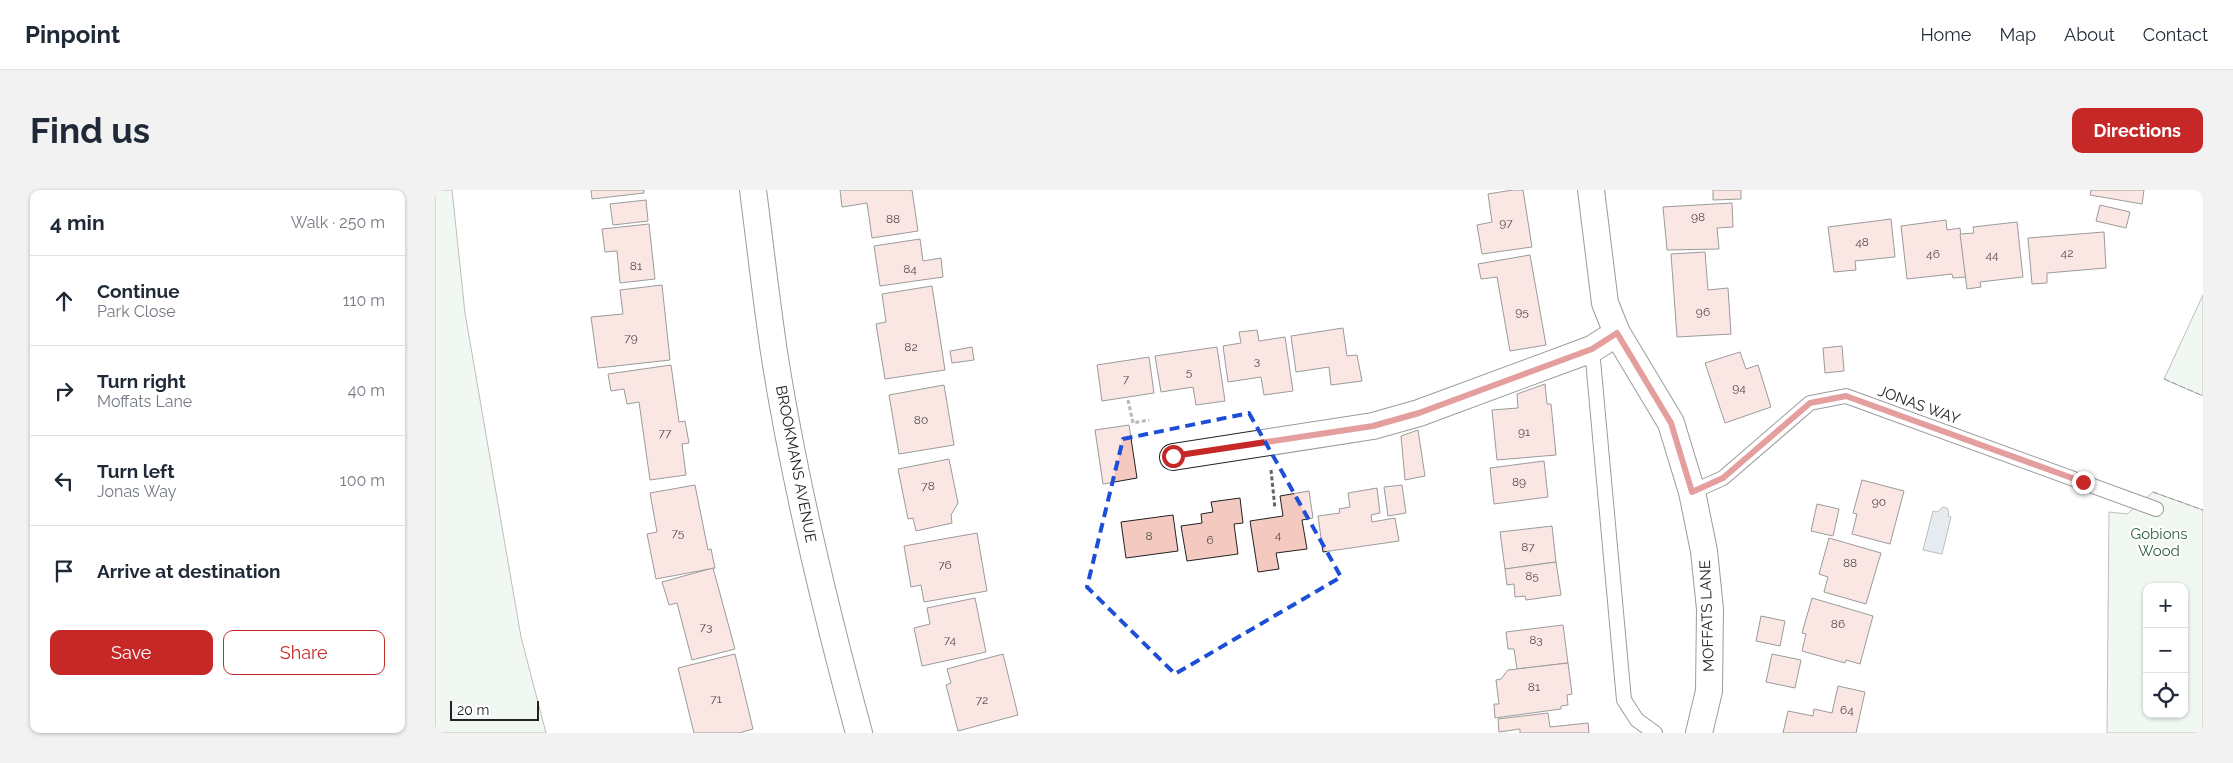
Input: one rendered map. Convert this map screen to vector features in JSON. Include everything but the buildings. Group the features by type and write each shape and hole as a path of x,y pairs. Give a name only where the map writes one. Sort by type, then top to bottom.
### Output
{"street":[{"name":"BROOKMANS AVENUE","path":"753,190 774,352 803,506 859,733"},
{"name":"MOFFATS LANE","path":"1591,190 1605,304 1617,333 1671,423 1692,492 1704,551 1710,609 1709,691 1699,733"},
{"path":"1173,456 1373,426 1419,413 1592,349 1617,333"}],"lane":[{"path":"1592,349 1624,700 1637,720 1655,733"},
{"name":"JONAS WAY","path":"1692,492 1723,478 1810,403 1846,396 2156,509"}],"path":[{"path":"1128,400 1133,423 1149,420"},
{"path":"1270,464 1275,509"}],"highlighted area":[{"path":"1249,413 1341,577 1175,674 1087,587 1123,439"}],"green space":[{"path":"435,190 452,190 465,313 521,637 546,733 435,733"},
{"path":"2203,295 2203,396 2164,379"},
{"name":"Gobions Wood","path":"2153,492 2203,510 2203,733 2107,733 2109,512 2127,514"}],"shaded area":[{"path":"1943,507 1947,508 1948,516 1951,517 1942,554 1923,550 1933,511 1937,512"}],"fence":[{"path":"2164,379 2203,396"},
{"path":"2153,492 2203,510"}],"route":[{"path":"1173,456 1373,426 1419,413 1592,349 1617,333 1671,423 1692,492 1723,478 1810,403 1846,396 2083,482"}]}
